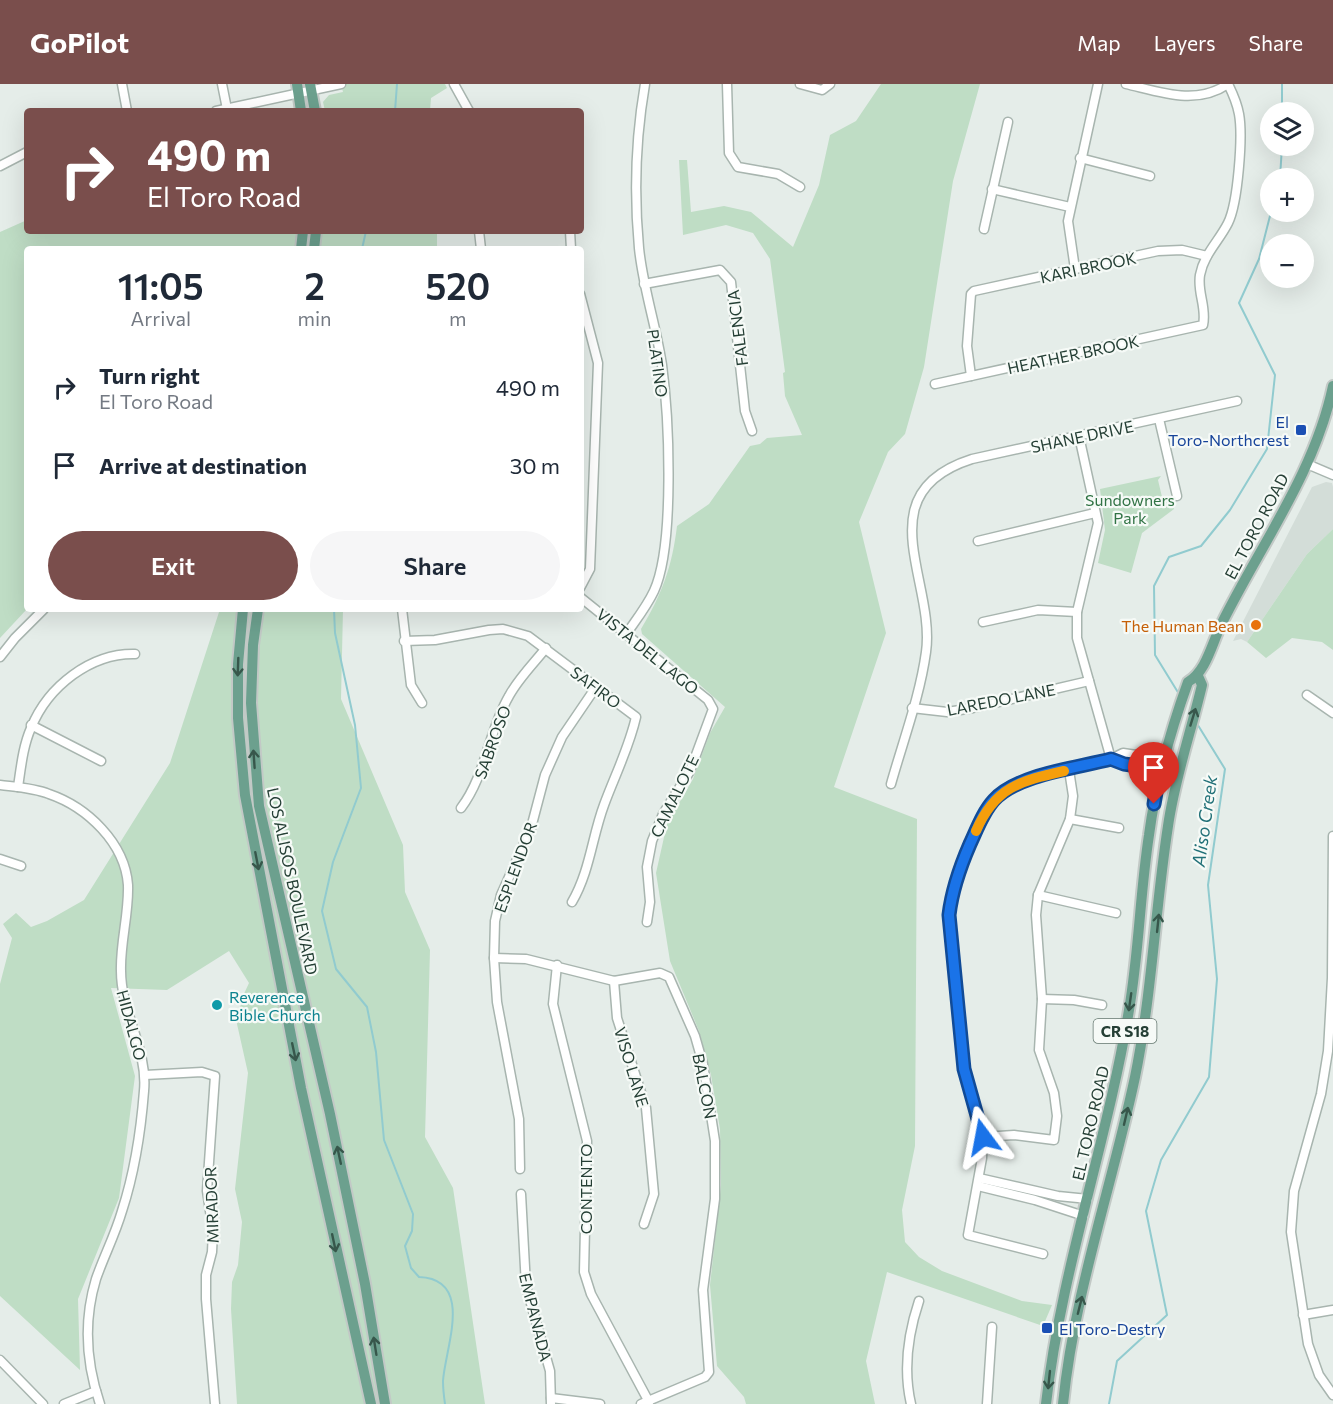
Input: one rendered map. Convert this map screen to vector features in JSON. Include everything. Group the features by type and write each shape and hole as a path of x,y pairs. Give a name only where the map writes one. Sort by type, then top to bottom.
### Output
{"main road":[{"path":"310,87 314,108"},
{"path":"297,88 300,108"},
{"name":"EL TORO ROAD","path":"1046,1404 1058,1321 1111,1107 1129,1010 1148,837 1162,764 1174,721 1193,679 1306,464 1333,386"},
{"name":"LOS ALISOS BOULEVARD","path":"243,612 238,664 238,718 245,795 301,1088 371,1404"},
{"name":"LOS ALISOS BOULEVARD","path":"258,612 253,645 251,703 259,806 330,1114 365,1284 385,1404"},
{"name":"EL TORO ROAD","path":"1063,1404 1066,1370 1078,1313 1121,1137 1146,1017 1168,824 1187,737 1202,685 1193,679"}],"street":[{"path":"122,84 126,108"},
{"path":"222,84 227,108"},
{"path":"230,108 297,88 341,84"},
{"path":"454,84 468,108"},
{"name":"PLATINO","path":"627,633 654,591 663,564 666,537 667,458 662,364 644,284 638,223 639,146 645,84"},
{"path":"727,84 729,153 734,163 738,167 778,174 801,187"},
{"path":"800,84 822,90 830,84"},
{"path":"1075,269 1069,233 1070,207 1098,84"},
{"path":"1126,84 1181,97 1196,97 1218,91 1228,84 1236,102 1240,129 1235,198 1229,221 1207,256"},
{"path":"984,229 1008,122"},
{"path":"0,166 24,154"},
{"path":"1080,158 1150,176"},
{"path":"992,189 1070,207"},
{"name":"KARI BROOK","path":"971,376 968,346 971,294 978,290 1169,250 1207,256"},
{"name":"HEATHER BROOK","path":"935,384 1197,328 1203,325 1205,316 1200,284 1207,256"},
{"name":"FALENCIA","path":"644,284 720,270 728,277 731,282 745,411 752,430"},
{"path":"584,309 598,363 590,569 584,580"},
{"name":"SHANE DRIVE","path":"912,708 926,652 927,634 926,615 912,549 912,526 915,510 933,482 961,463 1237,401"},
{"path":"1159,420 1177,496"},
{"path":"1079,436 1095,513 1097,534 1077,612 1077,638 1111,759"},
{"path":"1306,464 1333,475"},
{"path":"978,541 1095,513"},
{"name":"VISTA DEL LAGO","path":"584,600 708,700 713,709"},
{"path":"983,622 1038,610 1077,612"},
{"path":"0,657 15,638 42,612"},
{"path":"402,612 411,686 422,703"},
{"name":"SAFIRO","path":"404,641 435,640 502,629 528,636 636,717 630,744 601,812 584,880 572,902"},
{"name":"SABROSO","path":"461,808 474,790 488,744 509,696 546,648"},
{"path":"18,787 25,743 32,725 57,689 80,670 114,654 135,654"},
{"name":"LAREDO LANE","path":"912,708 946,712 973,708 1089,681"},
{"name":"ESPLENDOR","path":"520,1169 519,1119 500,1023 494,958 495,921 501,895 531,828 546,775 562,737 596,687"},
{"path":"1307,695 1333,713"},
{"path":"891,784 912,708"},
{"name":"CAMALOTE","path":"647,922 650,902 647,867 652,841 663,814 690,771 713,709"},
{"path":"32,725 101,762"},
{"path":"1043,1254 968,1235 978,1182 983,1137 964,1069 949,915 951,894 980,821 995,798 1022,782 1111,759 1123,753 1135,754 1162,764"},
{"path":"1134,765 1135,754"},
{"path":"1111,759 1134,765 1162,764"},
{"path":"983,1137 1014,1135 1054,1140 1057,1116 1054,1093 1039,1050 1041,999 1036,938 1038,895 1070,819 1073,796 1069,770"},
{"name":"HIDALGO","path":"0,785 49,794 80,809 107,835 120,857 128,886 121,985 145,1075 128,1194 97,1277 88,1312 88,1353 100,1404"},
{"path":"1070,819 1119,828"},
{"path":"1333,836 1332,978 1328,1051 1321,1094 1294,1191 1292,1212 1293,1254 1313,1362 1333,1395"},
{"path":"0,859 21,866"},
{"path":"1038,895 1116,913"},
{"name":"BALCON","path":"494,958 526,959 614,981 660,973 669,978 695,1036 710,1099 717,1172 703,1290 710,1372 705,1377 645,1403"},
{"name":"CONTENTO","path":"557,965 553,1004 587,1141 584,1272 591,1294 645,1403"},
{"name":"VISO LANE","path":"614,981 617,1018 646,1108 654,1194 644,1224"},
{"path":"1041,999 1074,1000 1102,1005"},
{"name":"MIRADOR","path":"145,1075 202,1072 215,1076 207,1191 213,1231 206,1299 215,1404"},
{"path":"978,1182 1007,1189 1084,1216"},
{"path":"1007,1189 1088,1199"},
{"name":"EMPANADA","path":"521,1194 526,1286 550,1371 551,1401"},
{"path":"1047,1203 1050,1194"},
{"path":"911,1404 907,1361 910,1327 919,1301"},
{"path":"1303,1315 1333,1310"},
{"path":"987,1404 992,1327"},
{"path":"0,1360 43,1404"},
{"path":"64,1404 96,1391"},
{"path":"551,1401 600,1404"}],"shaded area":[{"path":"1326,482 1332,483 1333,487 1333,529 1307,554 1247,642 1241,639 1233,641 1312,487"}],"green space":[{"path":"341,84 445,84 447,88 431,98 430,108 324,108 323,102 329,95 343,92"},
{"path":"881,84 980,84 953,181 924,367 905,434 888,452 859,522 886,633 834,787 917,819 915,1146 902,1210 905,1242 919,1257 942,1271 1022,1301 1052,1305 1043,1326 887,1272 866,1361 875,1404 746,1404 744,1397 717,1366 710,1285 721,1185 720,1129 711,1075 699,1031 670,961 656,873 667,824 693,779 710,733 725,707 642,634 641,629 665,580 677,526 709,504 750,446 760,444 767,438 802,435 785,396 783,373 785,372 770,259 753,233 726,225 683,235 679,160 687,160 691,212 724,206 751,212 793,247 819,185 830,135 856,121"},
{"path":"24,221 24,234 437,234 437,246 24,246 24,612 0,638 0,232"},
{"name":"Sundowners Park","path":"1161,476 1158,480 1162,497 1170,501 1174,509 1142,533 1131,573 1098,563 1105,530 1100,489"},
{"path":"1333,529 1333,650 1322,642 1292,638 1266,658 1247,642 1307,554"},
{"path":"219,612 343,612 341,699 403,845 405,892 430,950 425,1137 453,1188 485,1404 237,1404 231,1309 232,1282 238,1265 242,1222 235,1189 248,1073 237,1024 242,998 249,983 229,951 167,990 111,988 135,1076 119,1198 78,1299 80,1370 0,1296 0,984 12,938 3,924 16,913 31,927 47,921 84,900 170,763"}],"waterway":[{"path":"395,108 397,84"},
{"name":"Aliso Creek","path":"1282,84 1282,102"},
{"name":"Aliso Creek","path":"1281,156 1281,168"},
{"name":"Aliso Creek","path":"1179,694 1155,655 1154,586 1169,557 1201,546 1230,510 1267,449 1275,375 1239,303 1259,259 1268,222"},
{"path":"363,246 365,234"},
{"path":"334,612 335,633 355,725 361,788 333,862 322,911 336,969 367,1007 376,1052 384,1140 413,1214 412,1231 405,1246 411,1268 419,1277 436,1281 447,1289 452,1302 453,1317 443,1381 445,1404"},
{"name":"Aliso Creek","path":"1109,1404 1117,1361 1167,1315 1146,1211 1161,1160 1209,1077 1217,979 1208,885 1225,769 1196,722"}],"slow traffic":[{"path":"976,831 986,809 1008,788 1064,771"}],"place":[{"name":"El Toro-Northcrest","path":"1301,430"},
{"name":"The Human Bean","path":"1256,625"},
{"name":"Reverence Bible Church","path":"217,1005"},
{"name":"El Toro-Destry","path":"1047,1328"}],"route":[{"path":"983,1137 964,1069 949,915 951,894 962,861 986,809 1008,788 1022,782 1111,759 1124,764 1160,769 1154,804"}]}
